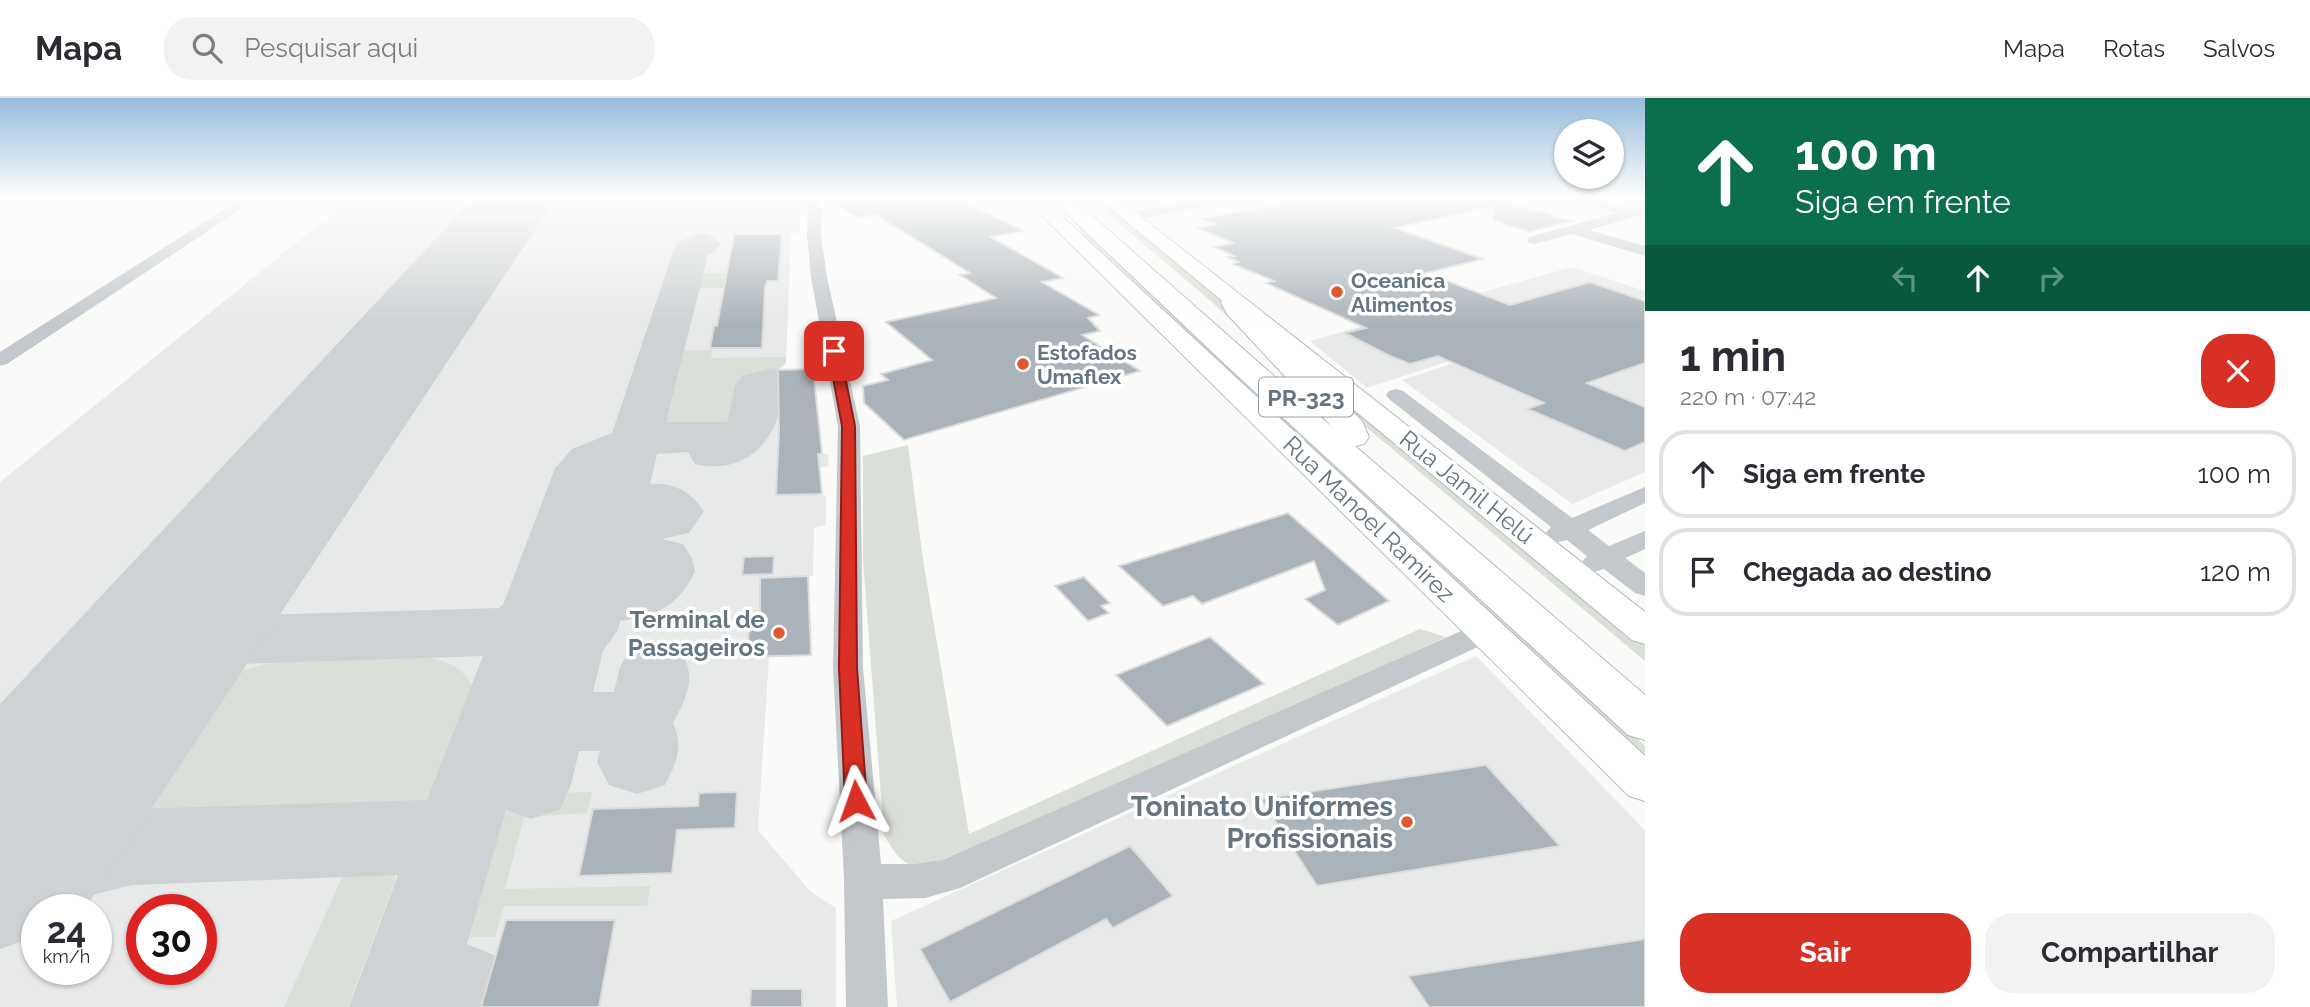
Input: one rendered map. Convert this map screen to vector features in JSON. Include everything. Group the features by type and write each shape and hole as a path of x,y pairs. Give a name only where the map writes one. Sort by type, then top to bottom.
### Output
{"highway":[{"name":"PR-323","path":"1106,240 1238,361 1645,722"},
{"name":"PR-323","path":"1125,240 1645,689"},
{"path":"1234,302 1240,314 1351,428 1353,437"}],"main road":[{"name":"Rua Manoel Ramirez","path":"1076,240 1645,783"},
{"name":"Rua Jamil Helú","path":"1158,240 1645,631"}],"street":[{"path":"0,360 185,240"},
{"path":"815,240 819,276 849,426 848,668 863,878 867,1007"},
{"path":"1608,240 1645,251"},
{"path":"1396,395 1645,587"},
{"path":"1535,543 1645,494"},
{"path":"1574,574 1645,539"},
{"path":"863,878 890,885 918,884 947,876 1487,631"}],"shaded area":[{"path":"299,240 791,240 786,363 779,369 813,369 822,454 828,454 829,466 819,468 822,494 826,496 826,525 814,528 813,576 808,577 811,655 769,657 758,830 811,892 836,908 836,1007 0,1007 0,482"},
{"path":"1087,240 1096,240 1645,746 1645,770 1095,252"},
{"path":"1139,240 1149,240 1220,299 1266,353 1213,303"},
{"path":"1572,267 1645,291 1645,297 1367,388 1310,341"},
{"path":"698,273 729,273 746,288 693,288"},
{"path":"1645,300 1645,472 1572,504 1402,380"},
{"path":"712,350 711,358 786,357 786,363 775,373 749,374 740,427 721,431 658,431 677,351"},
{"path":"1340,392 1645,643 1645,661 1328,395"},
{"path":"908,445 923,560 969,834 1420,629 1446,637 951,866 910,864 898,855 884,835 863,560 863,456"},
{"path":"419,655 451,664 465,675 477,705 434,820 94,825 131,764 156,730 184,703 214,683 245,670 311,657"},
{"name":"Toninato Uniformes Profissionais","path":"1476,656 1645,830 1645,1007 897,1007 891,921"},
{"path":"592,792 587,813 524,817 505,889 650,886 647,906 504,906 495,937 444,937 487,795"},
{"path":"364,863 378,863 396,869 395,881 348,1007 284,1007 342,877 353,867"}],"building":[{"path":"733,240 781,240 778,281 767,281 765,287 762,348 710,348 714,326 717,326"},
{"name":"Estofados Umaflex","path":"917,240 997,240 1063,278 1042,282 1099,315 1088,318 1100,331 1082,335 1140,371 904,440 864,403 863,386 888,380 881,374 932,360 886,322 996,298 960,275 970,273"},
{"path":"1227,240 1430,240 1483,259 1426,273 1510,305 1590,282 1645,301 1645,363 1587,383 1645,407 1645,442 1625,451 1528,409 1544,403 1438,356 1410,364 1390,356 1345,333 1366,328 1266,283 1274,281 1233,264 1239,262 1228,257 1234,256 1214,247 1233,243"},
{"path":"813,369 822,454 818,454 822,494 776,495 778,370"},
{"path":"1288,513 1389,601 1338,625 1305,599 1325,590 1314,561 1202,604 1193,596 1163,606 1119,566"},
{"path":"774,556 773,574 742,575 744,557"},
{"name":"Terminal de Passageiros","path":"808,576 811,655 748,657 749,612 760,611 760,578"},
{"path":"1084,577 1110,603 1101,606 1109,613 1088,621 1055,586"},
{"path":"1210,637 1264,684 1167,726 1116,675"},
{"name":"Toninato Uniformes Profissionais","path":"1486,765 1560,846 1317,886 1261,799"},
{"path":"737,792 735,828 677,830 672,873 579,876 593,809 698,806 699,793"},
{"path":"1130,846 1173,896 1113,928 1106,919 950,1002 920,949"},
{"path":"506,920 615,920 599,1007 481,1007"},
{"path":"1645,939 1645,1007 1429,1007 1408,976"},
{"path":"751,989 802,989 802,1007 750,1007"}],"taxiway":[{"path":"634,443 692,249 703,244"},
{"path":"714,453 744,435 756,411 759,386 773,382"},
{"path":"634,443 668,438 729,437"},
{"path":"507,632 521,627 532,616 582,468 594,458 634,443"},
{"path":"613,522 634,443"},
{"path":"613,522 668,521 675,511 662,501 636,505"},
{"path":"590,519 613,522"},
{"path":"603,557 613,522"},
{"path":"566,548 594,549 603,557"},
{"path":"548,722 571,640 584,630 603,557"},
{"path":"600,602 645,592 661,578 664,571 661,558 603,557"},
{"path":"209,588 207,617 225,630 254,638"},
{"path":"117,705 140,684 174,662 234,640 507,632"},
{"path":"455,836 519,654 518,640 507,632"},
{"path":"507,632 539,632"},
{"path":"628,721 645,705 655,667"},
{"path":"548,722 628,721"},
{"path":"628,721 640,733 637,762"},
{"path":"508,722 548,722"},
{"path":"531,785 548,722"},
{"path":"50,790 55,808 68,831 87,841 132,847"},
{"path":"132,847 455,836"},
{"path":"399,1007 455,836"},
{"path":"0,887 53,865 132,847"},
{"path":"409,980 424,992 466,993"}],"runway":[{"path":"0,853 484,240"}],"place":[{"name":"Oceanica Alimentos","path":"1337,292"},
{"name":"Estofados Umaflex","path":"1023,364"},
{"name":"Terminal de Passageiros","path":"779,633"},
{"name":"Toninato Uniformes Profissionais","path":"1407,822"}],"route":[{"path":"834,351 849,426 848,668 856,801"}]}
